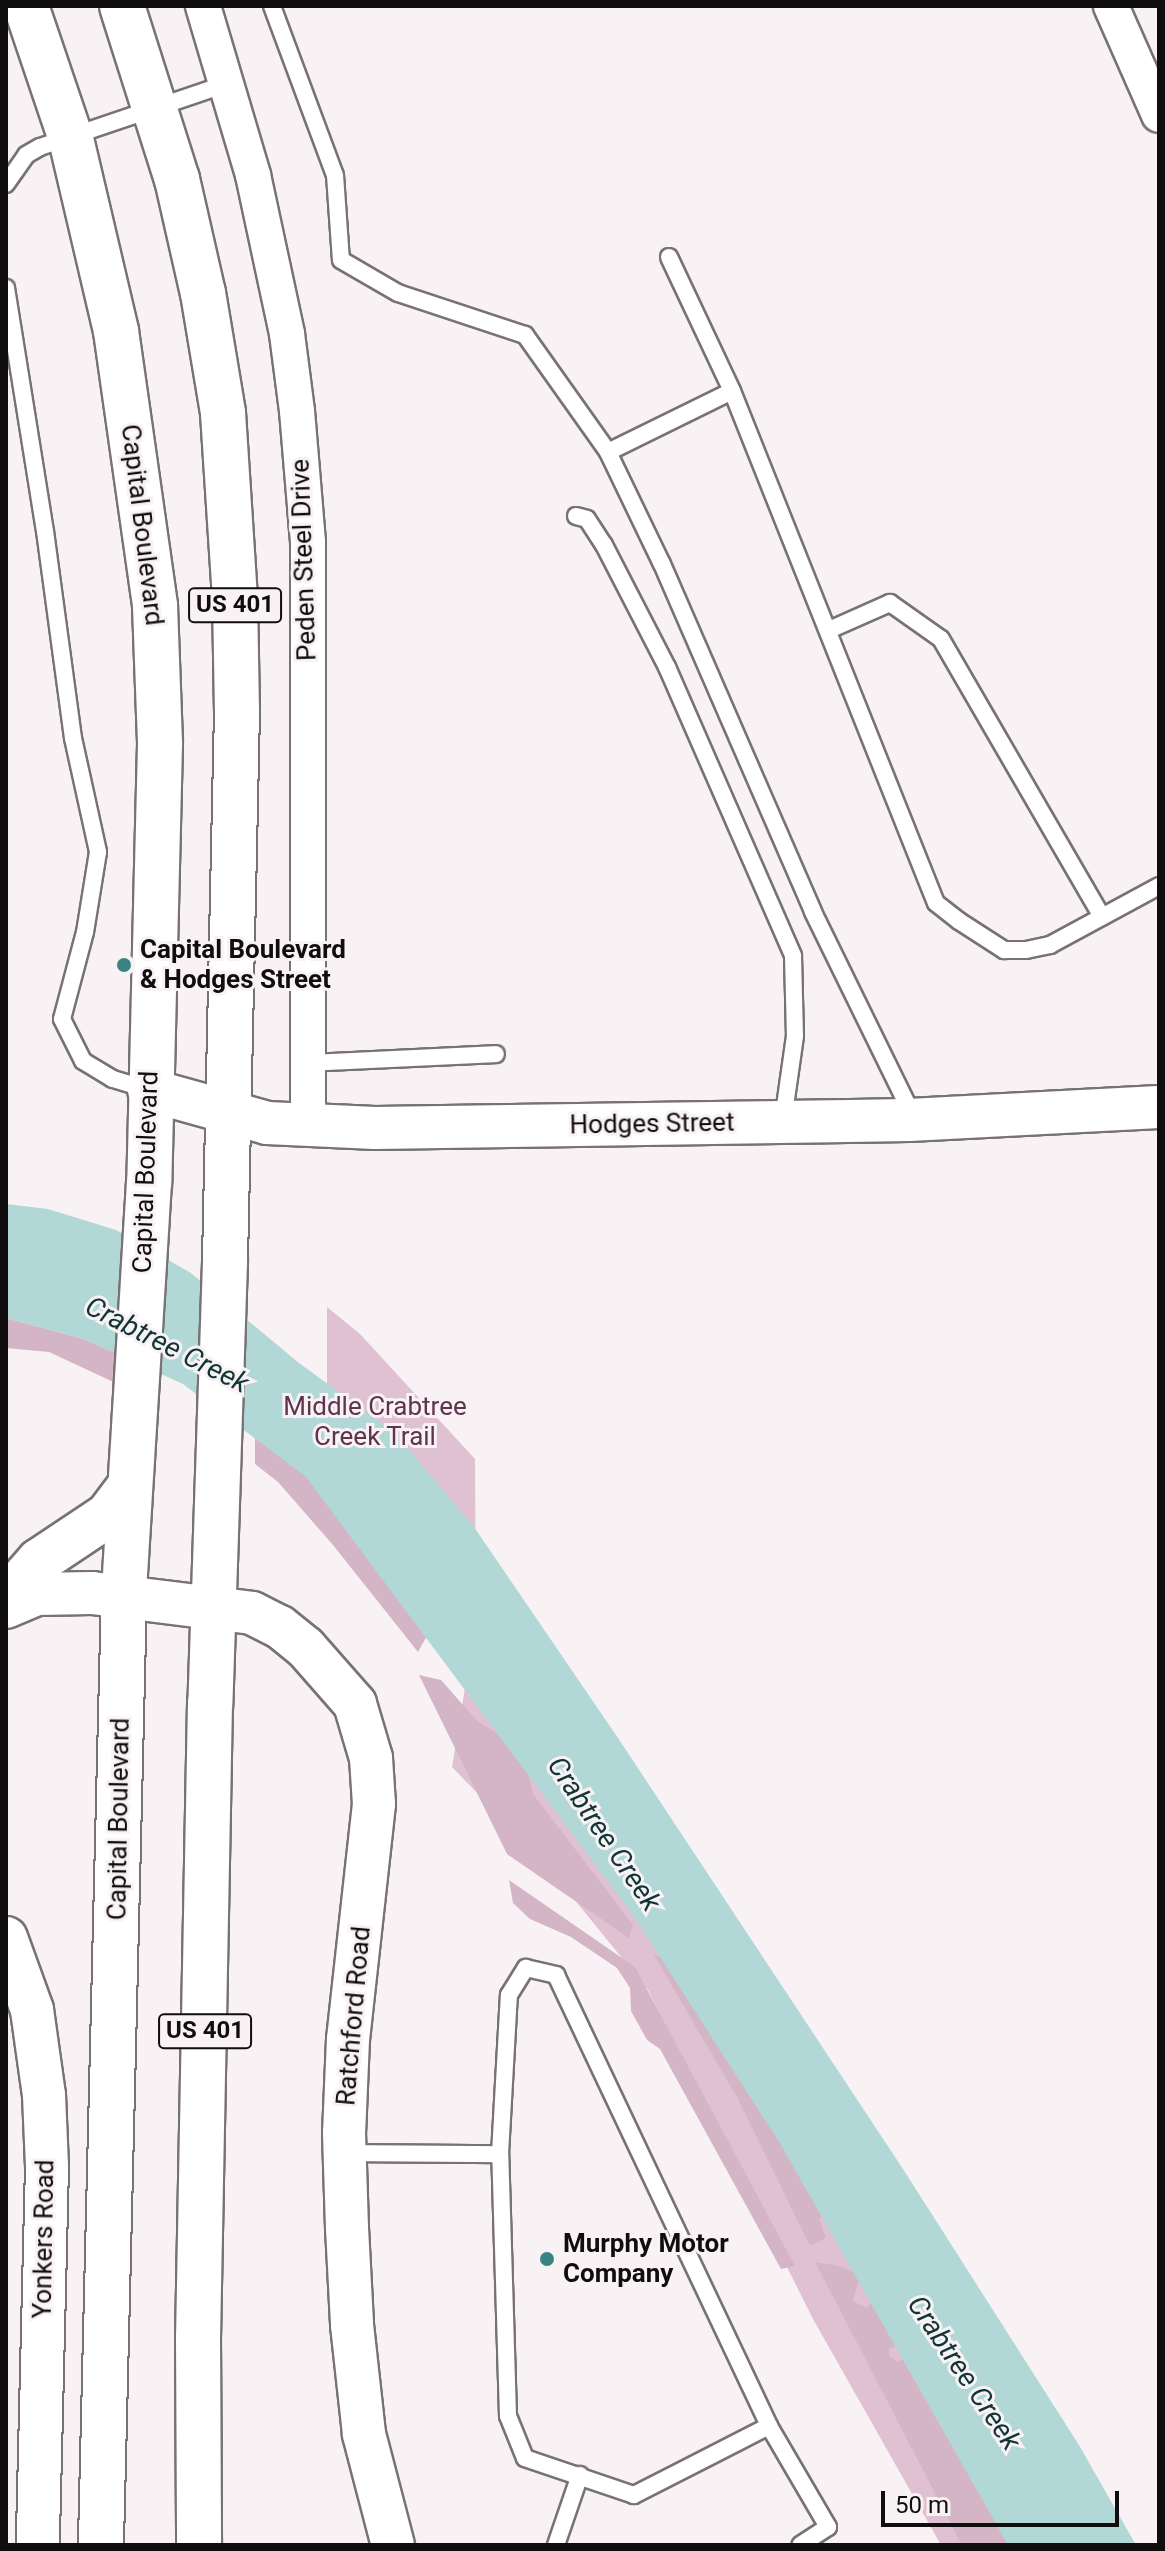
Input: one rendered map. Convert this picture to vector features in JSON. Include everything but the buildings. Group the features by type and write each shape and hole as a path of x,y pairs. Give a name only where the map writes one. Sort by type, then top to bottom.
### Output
{"main road":[{"name":"Capital Boulevard","path":"26,6 71,139 116,331 155,606 160,744 149,1182 124,1594 101,2545"},
{"name":"US 401","path":"122,6 177,179 203,293 223,413 233,528 237,711 218,1517 194,1604 199,2545"},
{"path":"6,1599 39,1561 108,1515 131,1471"}],"street":[{"name":"Peden Steel Drive","path":"203,6 253,175 287,334 307,527 308,1126"},
{"path":"1111,6 1159,115"},
{"name":"Hodges Street","path":"149,1090 267,1123 308,1126 783,1122 1159,1107"},
{"path":"6,1607 37,1594 124,1594 194,1604"},
{"name":"Ratchford Road","path":"194,1604 258,1615 305,1647 355,1704 371,1758 374,1804 348,2039 344,2153 352,2325 364,2434 393,2545"},
{"name":"Yonkers Road","path":"6,1938 32,2010 44,2095 47,2166 38,2545"}],"lane":[{"path":"272,6 335,175 341,260 398,293 525,335 608,452 662,564 813,912 915,1119"},
{"path":"6,184 26,155 226,84"},
{"path":"669,257 732,391 936,903 982,938 1004,950 1050,945 1159,886"},
{"path":"6,288 45,531 73,738 98,852 85,932 62,1019 83,1061 113,1079 149,1090"},
{"path":"608,452 732,391"},
{"path":"576,516 587,519 604,545 660,654 754,860 793,956 795,1036 783,1122"},
{"path":"829,630 890,603 941,639 1102,917"},
{"path":"308,1063 496,1054"},
{"path":"769,2426 634,2495 525,2458 508,2416 500,2154 509,1995 526,1968 556,1975 769,2426 828,2527 800,2545"},
{"path":"344,2153 500,2154"},
{"path":"556,2545 580,2475"}],"green space":[{"name":"Middle Crabtree Creek Trail","path":"327,1307 360,1334 475,1459 476,1621 327,1443"},
{"path":"476,1621 1090,2545 941,2545 813,2319 648,1990 543,1861 452,1767"}],"shaded area":[{"path":"6,1318 84,1339 122,1356 122,1386 49,1352 6,1348"},
{"path":"255,1435 299,1455 433,1625 418,1652 333,1545 278,1482 255,1464"},
{"path":"419,1675 441,1680 478,1722 512,1741 526,1761 533,1794 633,1925 629,1938 507,1854"},
{"path":"509,1880 635,1967 795,2266 781,2269 660,2049 647,2040 631,2011 630,1988 617,1968 571,1937 530,1919 513,1903"},
{"path":"654,1955 675,1961 839,2206 819,2219 826,2238 810,2246 738,2099"},
{"path":"815,2262 839,2266 860,2276 853,2301 867,2308 877,2293 904,2341 889,2349 889,2356 898,2362 912,2354 1010,2545 962,2545"}],"water":[{"name":"Crabtree Creek","path":"6,1204 48,1209 116,1230 191,1273 299,1363 395,1433 474,1527 620,1741 903,2169 1079,2445 1136,2545 1008,2545 781,2145 635,1918 306,1477 183,1384 84,1339 6,1318"}],"place":[{"name":"Capital Boulevard & Hodges Street","path":"124,965"},
{"name":"Murphy Motor Company","path":"547,2259"}]}
